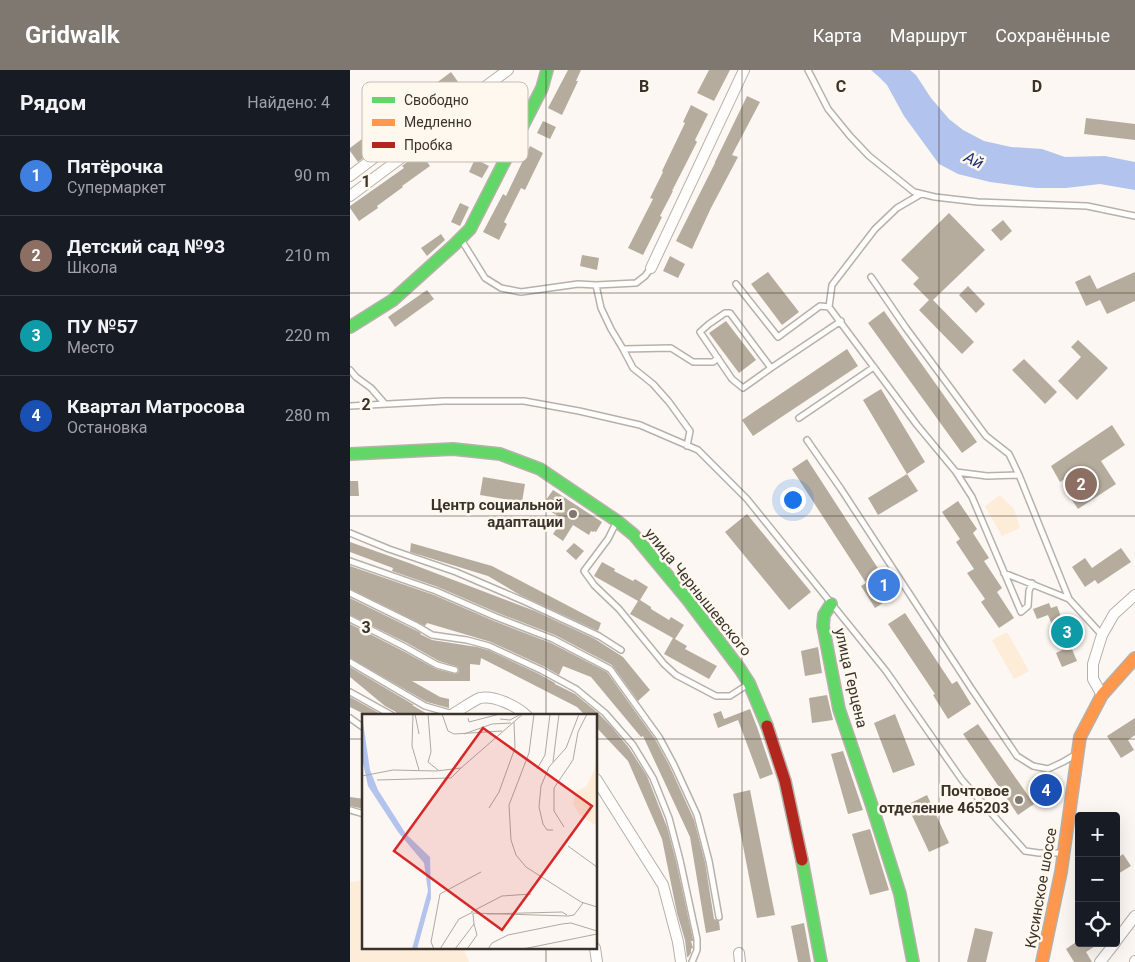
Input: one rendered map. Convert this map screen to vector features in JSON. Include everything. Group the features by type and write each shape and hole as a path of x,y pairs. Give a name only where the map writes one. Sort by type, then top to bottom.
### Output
{"main road":[{"path":"528,115 542,88 548,70"},
{"path":"350,327 393,300 470,229 503,162"},
{"name":"улица Чернышевского","path":"350,454 453,449 500,454 540,469 618,521 634,535 688,600 749,683 766,724 785,781 821,962"},
{"name":"улица Герцена","path":"831,604 824,614 823,626 839,709 900,894 913,962"},
{"name":"Кусинское шоссе","path":"1042,962 1063,853 1080,737 1102,695 1135,658"}],"street":[{"path":"491,82 508,70"},
{"path":"651,268 744,70"},
{"path":"350,176 368,162"},
{"path":"350,196 396,162"},
{"path":"1102,695 1093,679 1093,664 1102,635 1114,614 1135,595"},
{"path":"453,714 480,698 495,698 525,714"},
{"path":"598,782 662,885 678,942 681,962"},
{"path":"1120,937 1135,916"},
{"path":"1100,962 1112,947"}],"lane":[{"path":"808,70 828,110 850,136 869,156 914,192 935,197 978,202 1087,206 1135,216"},
{"path":"829,307 832,285 875,229 896,208 921,194"},
{"path":"461,238 485,278 501,288 521,292 578,284 636,283 651,268"},
{"path":"871,277 906,328 986,436 1009,454 1069,599 1102,635"},
{"path":"736,284 778,336 820,306 829,307 917,425 956,472 972,497 1021,612 1028,606 1029,591 1032,583"},
{"path":"596,285 601,308 633,368 653,384 690,431 687,446"},
{"path":"771,368 730,313 725,313 700,332 732,379 743,388 841,321"},
{"path":"623,349 671,348 693,362 712,362 718,358"},
{"path":"799,418 874,367"},
{"path":"350,370 371,388 385,404"},
{"path":"350,406 444,401 524,401 640,425 698,450 747,499 886,671 962,780 1026,850 1039,853 1063,853"},
{"path":"807,440 1017,756 1033,766 1048,769 1078,754"},
{"path":"956,472 987,476 1019,475"},
{"path":"618,521 608,539 584,570 594,585 619,609 664,664 676,675 716,696 730,696 749,683"},
{"path":"350,533 389,549 456,572 526,602 599,636 621,650"},
{"path":"350,562 436,590 496,617 552,639 610,669 660,737 697,815 709,861 720,918"},
{"path":"1004,572 1069,599"},
{"path":"350,593 432,635 467,640 489,646 541,670 576,689 605,713 633,745 654,778 669,818 685,878 697,939 697,950 692,962"},
{"path":"350,619 405,647 437,666 455,670"},
{"path":"350,662 425,706 453,714"},
{"path":"350,692 389,714"},
{"path":"350,718 362,727"}],"shaded area":[{"path":"1000,495 1014,509 1020,528 1002,536 985,506"},
{"path":"1007,632 1029,671 1014,679 992,640"},
{"path":"362,880 362,950 464,950 469,962 350,962 350,882"}],"water":[{"name":"Ай","path":"871,70 910,70 916,75 931,98 949,119 963,130 984,141 1011,147 1042,149 1065,157 1105,156 1135,162 1135,190 1100,184 1066,188 1036,188 990,182 958,174 939,164 904,116 887,85"}],"building":[{"path":"568,70 581,70 576,81 578,81 562,115 548,108"},
{"path":"709,70 730,70 714,101 697,93"},
{"path":"451,72 458,82 438,82"},
{"path":"747,96 760,102 732,155 738,157 692,249 676,241"},
{"path":"691,105 708,114 695,140 697,142 643,255 628,248 653,199 650,198 685,123 683,122"},
{"path":"1086,118 1135,124 1135,140 1084,134"},
{"path":"543,121 556,127 550,139 537,133"},
{"path":"362,139 362,159 358,162 350,148"},
{"path":"530,146 543,153 525,190 521,188 504,222 507,224 499,240 483,232 503,194 506,196 522,162 528,162"},
{"path":"407,162 427,162 430,166 359,221 350,206 404,168 402,166"},
{"path":"474,162 481,162 489,166 482,178 469,172"},
{"path":"460,203 469,207 460,226 451,222"},
{"path":"949,213 985,250 933,300 974,342 962,354 919,310 929,300 913,284 919,278 901,260"},
{"path":"1003,220 1012,231 1001,241 991,230"},
{"path":"441,234 445,240 427,256 421,248"},
{"path":"582,255 599,258 597,270 580,266"},
{"path":"670,256 685,264 678,278 663,271"},
{"path":"768,272 799,312 782,325 751,284"},
{"path":"1135,272 1135,301 1107,314 1100,300 1086,306 1075,282 1090,275 1097,289"},
{"path":"968,286 985,304 976,313 959,295"},
{"path":"427,290 434,299 395,327 388,317"},
{"path":"884,311 977,442 962,453 868,323"},
{"path":"726,321 756,360 739,373 709,333"},
{"path":"1078,340 1108,368 1077,400 1058,381 1081,357 1071,347"},
{"path":"847,349 858,366 753,436 742,420"},
{"path":"1024,359 1057,392 1045,404 1012,370"},
{"path":"881,389 925,462 907,474 863,400"},
{"path":"1112,425 1125,445 1101,461 1116,484 1078,509 1068,494 1082,485 1074,473 1060,482 1051,466"},
{"path":"807,459 881,573 886,570 900,592 875,608 861,586 866,583 792,469"},
{"path":"907,474 918,491 878,515 868,498"},
{"path":"483,477 525,484 522,502 480,495"},
{"path":"350,481 358,481 359,496 350,496"},
{"name":"Центр социальной адаптации","path":"553,490 602,522 596,532 591,531 589,535 573,525 563,541 553,534 563,519 545,508 548,504 546,500"},
{"path":"958,501 977,529 973,533 989,558 984,561 1002,588 997,592 1014,618 999,628 981,602 985,599 967,573 974,569 956,542 960,539 942,512"},
{"path":"747,514 811,592 789,610 725,532"},
{"path":"350,542 535,611 595,639 623,657 650,690 638,701 612,665 555,635 438,587 392,571 393,568 350,552"},
{"path":"411,543 492,566 601,623 598,631 520,595 488,576 410,552"},
{"path":"574,543 584,551 576,560 566,551"},
{"path":"1121,548 1131,562 1098,584 1095,580 1085,587 1072,567 1085,558 1092,568"},
{"path":"602,562 615,569 614,571 633,581 635,579 648,587 640,600 669,620 671,617 684,625 675,639 687,646 685,649 717,666 709,679 664,654 673,638 630,614 638,601 594,576"},
{"path":"350,566 434,595 551,643 607,672 655,739 694,820 705,862 714,919 719,921 720,930 706,933 690,837 643,736 641,737 591,677 563,666 559,675 491,642 427,623 425,626 350,589"},
{"path":"350,598 432,640 488,650 539,674 575,694 598,713 611,726 629,748 647,776 667,827 693,939 691,941 693,948 688,957 662,839 628,761 598,729 598,714 584,714 577,707 481,658 480,665 470,664 470,681 412,681 440,697 449,699 449,708 427,702 350,658 350,624 436,669 456,674 459,672 458,667 439,661 350,615"},
{"path":"1049,603 1051,608 1057,606 1063,622 1073,619 1082,642 1071,647 1077,661 1062,667 1056,653 1062,650 1048,615 1037,619 1033,609"},
{"path":"905,613 952,684 957,681 971,704 948,719 933,695 935,694 888,624"},
{"path":"818,647 822,673 805,676 801,651"},
{"path":"350,667 428,714 396,714 350,677"},
{"path":"827,695 833,720 812,723 809,698"},
{"path":"350,697 380,714 364,714 350,707"},
{"path":"750,709 773,774 760,779 738,720 718,728 713,714 721,711 724,719"},
{"path":"895,714 915,765 893,773 874,723"},
{"path":"1135,718 1135,735 1128,740 1134,750 1121,758 1107,736"},
{"path":"978,724 1034,804 1018,815 963,734"},
{"path":"843,751 863,810 848,814 831,754"},
{"path":"1051,788 1058,790 1053,807 1045,805"},
{"path":"750,790 775,915 757,918 733,794"},
{"path":"927,795 949,843 929,852 907,805"},
{"path":"350,797 362,799 362,809 350,806"},
{"path":"870,829 889,890 870,895 852,834"},
{"path":"1123,854 1131,866 1120,873 1120,857"},
{"path":"804,923 811,962 798,962 791,926"},
{"path":"975,928 993,932 986,962 967,962"},
{"path":"1075,943 1075,947 1094,947 1086,952 1092,962 1074,962 1066,949"}],"traffic: fast":[{"path":"528,115 542,88 547,70"},
{"path":"350,327 393,300 470,229 504,162"},
{"path":"350,454 453,449 500,454 540,469 617,521 634,535 688,600 740,669 749,683 767,726"},
{"path":"831,604 824,615 823,626 839,709 900,894 913,962"},
{"path":"802,860 821,962"}],"traffic: slow":[{"path":"1042,962 1061,872 1080,737 1102,695 1135,658"}],"traffic: jam":[{"path":"767,726 785,781 802,860"}],"place":[{"name":"Детский сад №93","path":"1081,484"},
{"name":"Центр социальной адаптации","path":"573,514"},
{"name":"Пятёрочка","path":"884,585"},
{"name":"ПУ №57","path":"1067,632"},
{"name":"Квартал Матросова","path":"1046,790"},
{"name":"Почтовое отделение 465203","path":"1019,800"}]}
